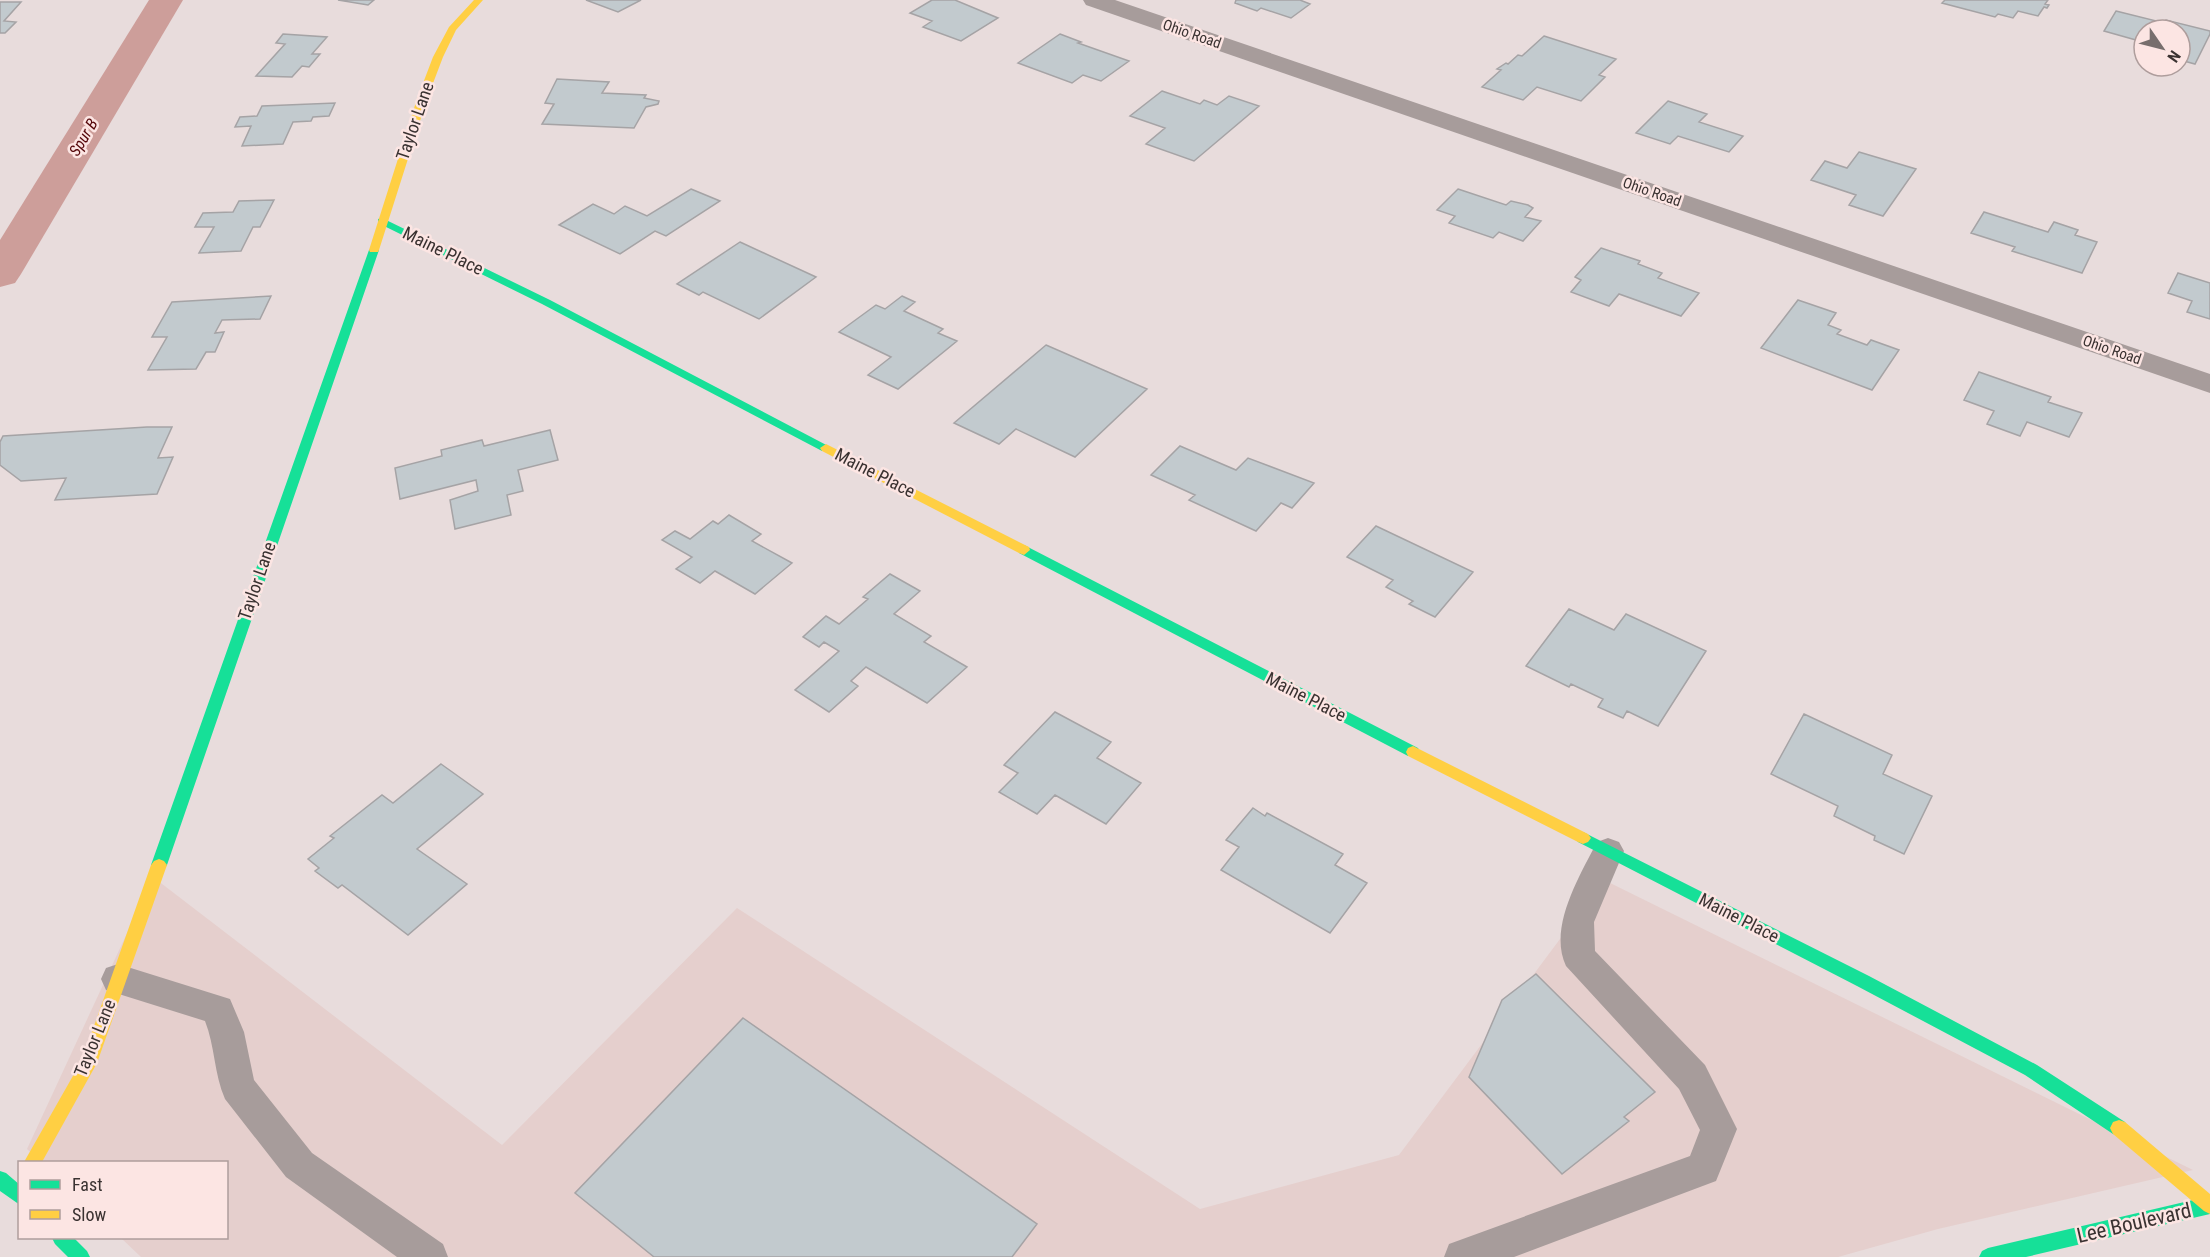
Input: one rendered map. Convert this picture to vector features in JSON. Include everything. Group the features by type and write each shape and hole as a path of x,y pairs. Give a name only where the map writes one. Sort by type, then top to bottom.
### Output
{"street":[{"name":"Taylor Lane","path":"31,1161 89,1063 368,269 382,220 438,57 452,29 479,0"},
{"name":"Ohio Road","path":"1094,0 2210,384"},
{"name":"Maine Place","path":"382,220 546,302 2031,1070 2108,1119 2210,1205"},
{"name":"Lee Boulevard","path":"1988,1257 2210,1205"},
{"path":"62,1239 81,1257"}],"lane":[{"path":"1463,1257 1703,1169 1719,1129 1692,1077 1578,956 1577,922 1608,851"},
{"path":"118,979 218,1010 227,1032 238,1087 299,1165 429,1257"}],"shaded area":[{"path":"153,877 502,1145 737,908 1200,1209 1399,1155 1604,880 2193,1170 1938,1229 1838,1257 141,1257 122,1239 228,1239 228,1161 40,1161 27,1149"}],"building":[{"path":"338,0 374,0 368,5"},
{"path":"586,0 641,0 618,12"},
{"path":"932,0 955,0 998,18 961,41 923,27 932,21 910,13"},
{"path":"1236,0 1300,0 1310,4 1291,18 1261,8 1257,11 1235,3"},
{"path":"1945,0 2048,0 2045,4 2049,5 2047,8 2044,7 2038,16 2018,11 2013,18 1998,14 1995,17 1942,3"},
{"path":"0,2 21,2 4,21 16,22 5,33 0,33"},
{"path":"2116,11 2144,18 2132,18 2132,39 2104,31"},
{"path":"2192,26 2210,31 2195,64 2192,63"},
{"path":"283,34 327,37 312,54 320,54 309,67 302,66 292,77 256,76 285,44 276,43"},
{"path":"1060,34 1081,42 1078,43 1129,61 1101,81 1083,75 1072,83 1018,63"},
{"path":"1544,36 1616,59 1599,75 1605,77 1581,101 1537,87 1523,100 1482,87 1501,70 1497,69 1508,64 1518,55 1522,56"},
{"path":"557,79 609,82 602,93 646,95 644,98 659,101 658,104 646,107 634,128 542,124 554,104 545,103"},
{"path":"1162,91 1200,104 1204,100 1217,105 1229,96 1259,106 1194,161 1146,144 1165,128 1130,116"},
{"path":"1668,101 1707,114 1699,122 1743,136 1729,152 1678,136 1670,144 1636,133"},
{"path":"335,103 329,116 313,117 311,121 293,122 283,144 242,146 251,126 235,127 240,117 257,116 262,106"},
{"path":"1859,152 1916,169 1883,216 1849,205 1856,195 1811,180 1825,161 1847,168"},
{"path":"691,189 720,201 666,236 655,231 620,254 559,225 593,204 614,214 625,206 647,216"},
{"path":"1458,189 1506,205 1511,201 1528,205 1533,208 1525,217 1541,221 1523,241 1499,232 1493,238 1449,223 1455,216 1437,210"},
{"path":"274,200 260,227 253,227 241,251 199,253 214,227 195,227 203,213 233,212 239,201"},
{"path":"1984,212 2048,232 2054,222 2078,230 2075,235 2097,242 2082,273 2012,251 2015,247 1971,233"},
{"path":"740,242 816,277 759,319 703,292 699,295 677,284"},
{"path":"1601,248 1640,261 1638,264 1662,273 1658,278 1699,293 1681,316 1619,294 1609,306 1571,292 1581,280 1575,277"},
{"path":"2178,273 2210,283 2210,319 2187,312 2192,301 2168,293"},
{"path":"271,296 260,319 222,320 215,333 224,332 215,352 206,352 196,369 148,370 167,337 152,337 172,302"},
{"path":"902,296 915,302 904,311 943,329 938,333 957,341 898,389 868,375 891,357 839,332 876,305 885,309"},
{"path":"1798,300 1836,313 1828,325 1841,330 1837,334 1867,345 1871,340 1899,350 1872,390 1761,348"},
{"path":"1046,345 1147,389 1075,457 1016,429 999,444 954,423"},
{"path":"1979,372 2051,397 2048,402 2082,413 2069,437 2027,422 2020,436 1987,424 1994,411 1964,400"},
{"path":"172,427 158,458 173,457 157,494 55,500 66,478 21,481 0,465 0,442 3,436"},
{"path":"550,430 558,460 518,470 523,491 507,495 511,515 455,529 450,500 478,491 476,480 400,499 395,468 442,456 441,450 482,440 484,446"},
{"path":"1180,446 1236,470 1248,458 1314,483 1292,508 1281,503 1256,531 1189,500 1195,495 1151,475"},
{"path":"729,515 761,534 752,541 792,563 755,594 715,571 700,583 676,569 692,557 662,540 675,531 690,539 713,521 718,524"},
{"path":"1376,526 1473,572 1435,617 1409,604 1413,601 1386,587 1393,580 1347,557"},
{"path":"890,574 920,591 894,614 931,636 924,642 967,667 927,703 866,667 851,681 858,686 829,712 795,690 839,651 824,642 819,647 803,637 826,616 839,624 868,599 863,597"},
{"path":"1569,609 1614,630 1626,614 1706,651 1658,726 1627,711 1623,718 1598,707 1603,699 1571,684 1569,687 1526,666"},
{"path":"1055,712 1111,742 1097,758 1141,783 1106,824 1055,795 1037,814 999,792 1018,773 1004,765"},
{"path":"1804,714 1892,755 1883,774 1932,796 1904,854 1874,840 1875,836 1834,816 1838,806 1771,774"},
{"path":"441,764 483,794 417,849 467,884 408,935 342,885 338,888 315,871 319,868 308,859 334,838 330,836 382,795 393,803"},
{"path":"1253,808 1265,816 1267,813 1343,854 1335,865 1367,883 1330,933 1221,870 1239,847 1226,840"},
{"path":"1536,974 1655,1092 1624,1117 1629,1121 1562,1174 1469,1077 1502,1000"},
{"path":"743,1018 1037,1224 1012,1257 654,1257 575,1193"}],"waterway":[{"name":"Spur B","path":"0,274 166,0"}],"traffic: fast":[{"path":"382,221 546,302 826,448"},
{"path":"159,865 374,250"},
{"path":"1024,550 1413,752"},
{"path":"1583,838 2031,1070 2119,1128"},
{"path":"0,1179 18,1195"},
{"path":"1988,1257 2210,1205"},
{"path":"62,1239 81,1257"}],"traffic: slow":[{"path":"374,250 422,99 438,57 452,29 479,0"},
{"path":"826,448 1024,550"},
{"path":"1413,752 1583,838"},
{"path":"34,1161 89,1063 159,865"},
{"path":"2119,1128 2210,1205"}]}
